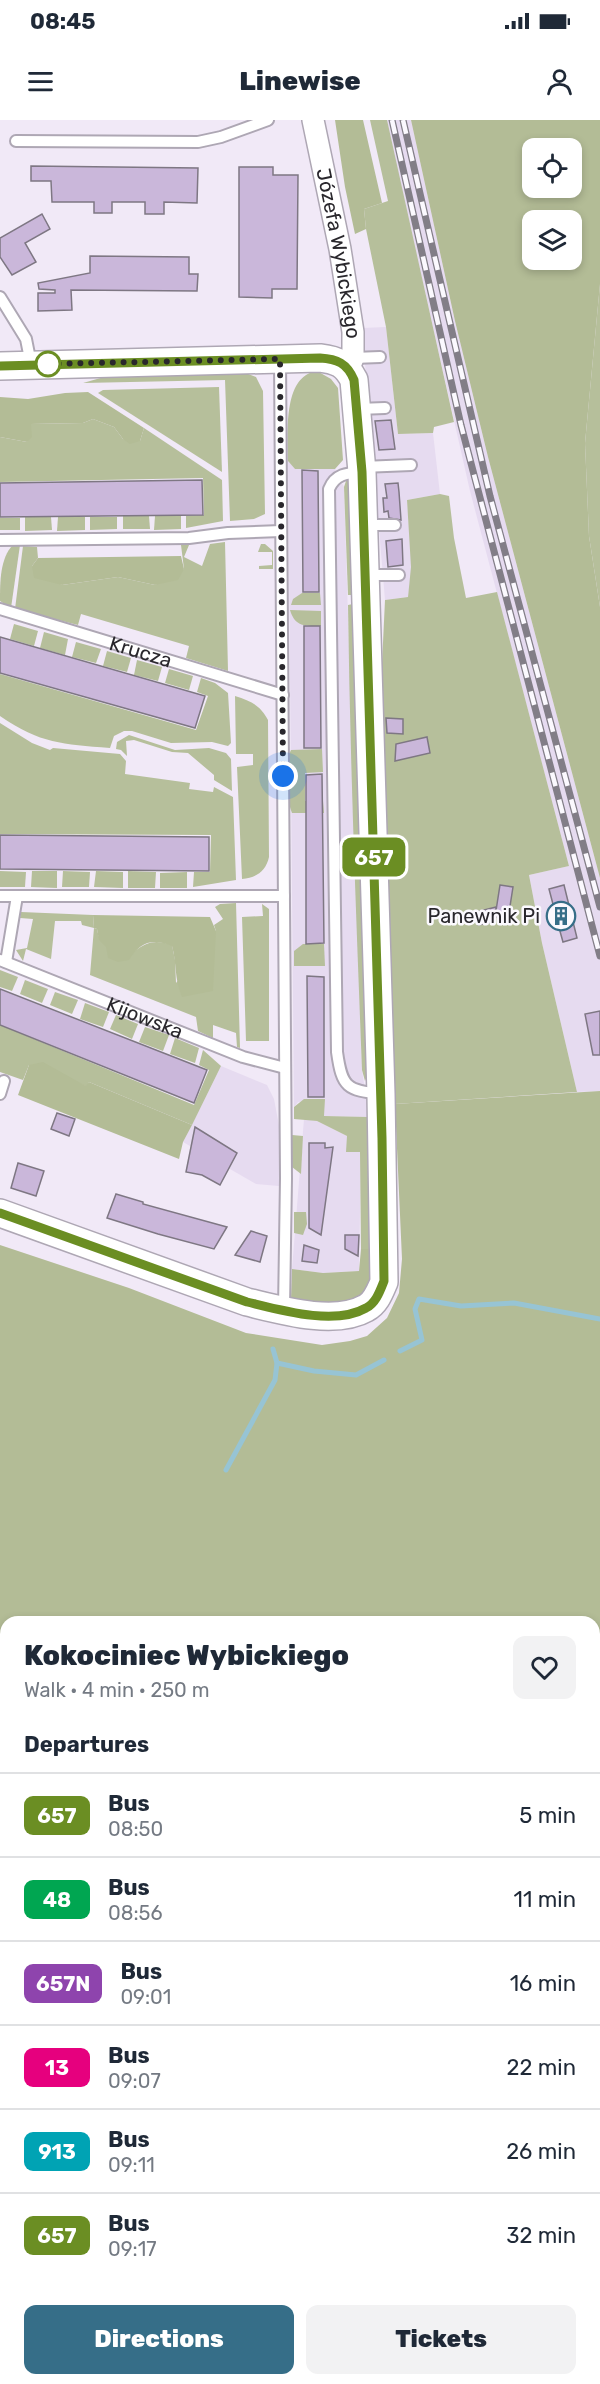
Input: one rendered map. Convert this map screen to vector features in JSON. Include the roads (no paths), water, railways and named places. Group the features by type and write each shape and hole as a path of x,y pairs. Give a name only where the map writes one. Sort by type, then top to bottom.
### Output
{"street":[{"name":"Józefa Wybickiego","path":"284,1311 333,1315 368,1308 379,1294 384,1281 385,1249 362,470 358,408 351,363 353,332 347,289 313,120"},
{"path":"0,366 280,359 332,359 351,363"},
{"path":"0,1213 247,1302 284,1311"}],"lane":[{"path":"16,141 198,142 221,137 268,120"},
{"path":"0,297 26,339 31,365"},
{"path":"351,363 380,357"},
{"path":"280,359 285,1068 284,1311"},
{"path":"358,408 385,408"},
{"path":"381,1094 356,1091 348,1086 343,1078 337,1052 329,489 337,477 350,473 411,465"},
{"path":"364,525 395,525"},
{"path":"1,543 189,538 228,533 281,531"},
{"path":"365,575 399,575"},
{"name":"Krucza","path":"0,609 283,695"},
{"path":"0,896 284,896"},
{"name":"Kijowska","path":"17,896 3,961 243,1057 285,1068"},
{"path":"0,1094 4,1081"}],"waterway":[{"path":"400,1351 422,1340 415,1309 419,1299 461,1306 514,1303 600,1319"},
{"path":"273,1349 277,1363 314,1371 356,1375 384,1360"},
{"path":"226,1470 275,1380 277,1363"}],"railway":[{"path":"392,120 461,425 600,956"},
{"path":"403,120 490,496 600,907"}],"place":[{"name":"Panewnik Pi","path":"561,916"}]}
